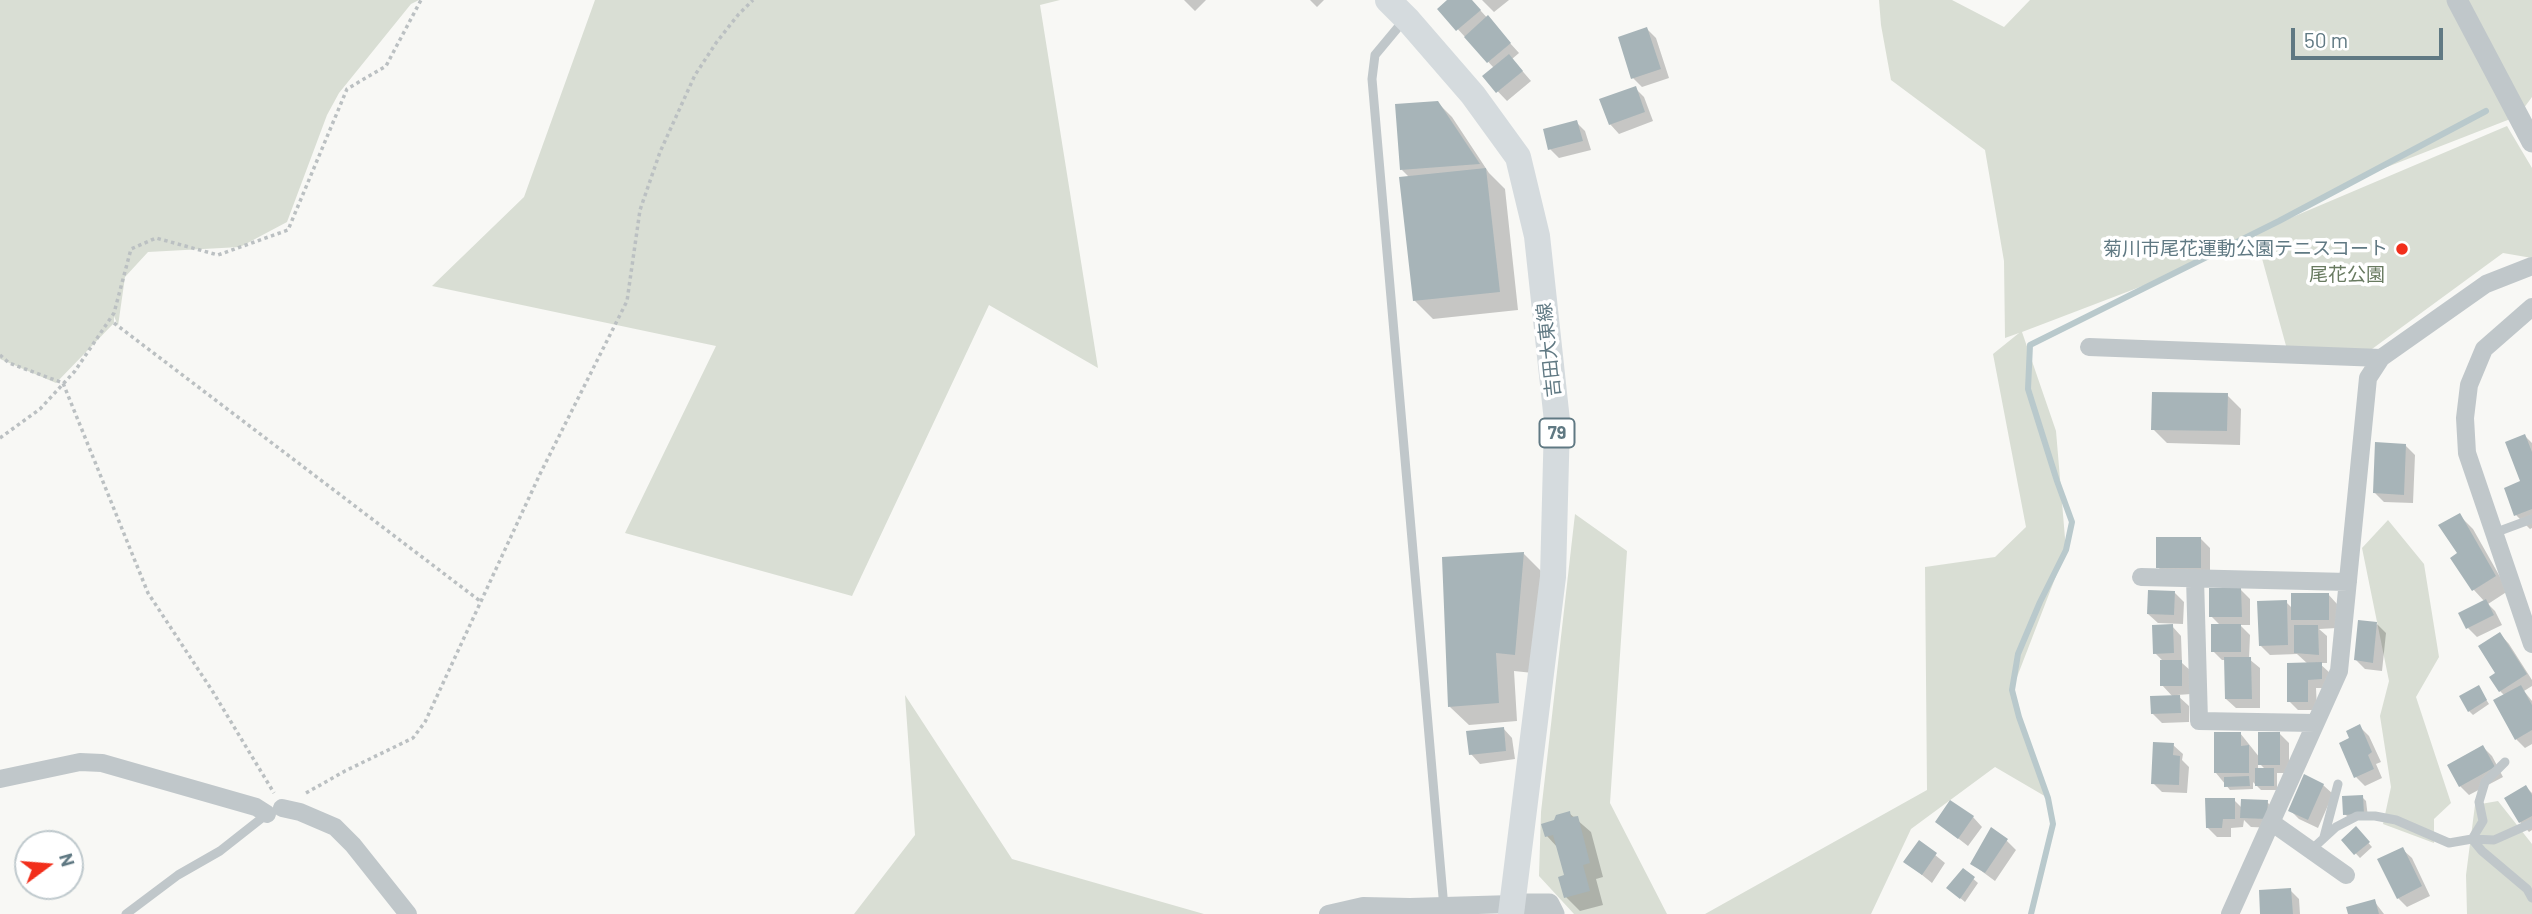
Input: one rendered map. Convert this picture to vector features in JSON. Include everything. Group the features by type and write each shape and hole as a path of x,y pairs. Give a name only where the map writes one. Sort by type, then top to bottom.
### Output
{"main road":[{"name":"吉田大東線","path":"1397,9 1473,95 1518,157 1537,236 1557,421 1553,577 1511,909"}],"street":[{"path":"2457,0 2532,142"},
{"path":"2230,914 2339,671 2368,378 2381,358 2486,284 2532,266"},
{"path":"2532,307 2484,349 2469,385 2465,418 2467,453 2528,622 2532,644"},
{"path":"2089,347 2381,358"},
{"path":"2141,577 2348,582"},
{"path":"2195,578 2199,721 2315,723"},
{"path":"0,779 80,762 102,763 256,807 300,812 335,827 353,845 408,914"},
{"path":"2271,822 2317,844 2346,875"},
{"path":"1328,914 1363,906 1444,910 1511,909 1549,904 1554,914"}],"lane":[{"path":"1397,9 1375,55 1372,79 1444,910"},
{"path":"2494,533 2532,519"},
{"path":"2472,839 2483,821 2479,802 2485,782 2505,762"},
{"path":"2317,844 2338,784"},
{"path":"126,914 178,875 220,851 275,811"},
{"path":"2317,844 2336,827 2357,816 2396,820 2449,843 2472,839 2494,840 2532,823"},
{"path":"2472,839 2482,851 2527,889 2532,898"}],"path":[{"path":"0,438 40,409 75,371 114,313 131,249 156,238 218,254 288,230 347,89 386,66 421,0"},
{"path":"0,355 9,363 63,383 148,593 213,692 275,811 328,780 413,738 425,722 540,474 626,301 640,210 660,152 695,75 738,15 754,0"},
{"path":"114,323 480,601"}],"green space":[{"path":"0,0 419,0 411,4 339,93 327,115 287,222 240,247 148,252 125,277 118,326 114,316 114,323 56,383 0,359"},
{"path":"595,0 1060,0 1040,5 1098,368 989,305 852,596 625,533 716,346 432,286 524,197"},
{"path":"1879,0 1952,0 2004,27 2030,0 2532,0 2532,97 2518,116 2364,176 2174,274 2022,332 2056,431 2066,550 2012,690 2048,798 1995,767 1911,829 1871,914 1705,914 1927,790 1925,567 1995,557 2026,527 1993,354 2019,333 2005,338 2004,261 1985,150 1891,80"},
{"name":"尾花公園","path":"2507,126 2532,168 2532,258 2503,253 2372,349 2288,353 2255,233"},
{"path":"1575,514 1627,551 1610,803 1667,914 1574,914 1539,876 1541,812"},
{"path":"2388,520 2424,564 2439,657 2416,697 2451,803 2434,819 2434,843 2383,824 2391,787 2380,716 2389,681 2362,548"},
{"path":"905,695 1012,859 1204,914 854,914 915,835"},
{"path":"2498,801 2532,844 2532,914 2467,914 2466,875 2475,805"}],"building":[{"path":"1447,0 1472,0 1481,10 1456,31 1437,9"},
{"path":"1488,15 1511,43 1487,63 1464,37"},
{"path":"1647,27 1661,69 1631,79 1618,37"},
{"path":"1509,54 1523,71 1496,93 1482,76"},
{"path":"1636,86 1645,112 1609,125 1599,99"},
{"path":"1438,101 1480,164 1400,170 1395,104"},
{"path":"1577,120 1583,141 1548,150 1543,129"},
{"path":"1486,168 1500,292 1413,301 1399,177"},
{"path":"2152,392 2228,393 2227,431 2151,430"},
{"path":"2525,434 2532,452 2532,509 2514,516 2504,488 2520,481 2505,442"},
{"path":"2375,442 2406,444 2404,495 2373,493"},
{"path":"2460,513 2496,576 2472,591 2450,558 2457,553 2438,525"},
{"path":"2156,537 2201,537 2201,568 2156,568"},
{"path":"1524,552 1515,655 1496,653 1499,703 1448,707 1442,557"},
{"path":"2209,588 2241,588 2242,617 2209,617"},
{"path":"2148,590 2175,591 2174,615 2147,614"},
{"path":"2291,593 2329,593 2329,620 2291,620"},
{"path":"2486,599 2494,615 2466,629 2458,613"},
{"path":"2287,600 2288,645 2259,646 2257,601"},
{"path":"2358,620 2377,622 2373,663 2354,660"},
{"path":"2173,624 2174,653 2153,654 2152,625"},
{"path":"2211,624 2241,624 2241,652 2211,652"},
{"path":"2294,625 2318,625 2319,655 2294,653"},
{"path":"2500,632 2527,674 2499,692 2489,677 2495,673 2478,646"},
{"path":"2224,657 2251,657 2252,699 2225,699"},
{"path":"2160,660 2182,660 2182,686 2160,686"},
{"path":"2322,662 2322,679 2308,680 2308,702 2287,702 2287,663"},
{"path":"2479,685 2487,700 2468,712 2459,696"},
{"path":"2521,685 2532,705 2532,730 2515,740 2493,700"},
{"path":"2180,695 2181,713 2151,714 2150,696"},
{"path":"2360,724 2372,752 2368,755 2374,769 2354,778 2339,743 2349,738 2346,731"},
{"path":"1504,727 1506,751 1469,755 1466,731"},
{"path":"2214,732 2241,732 2241,746 2249,745 2249,773 2214,773"},
{"path":"2258,732 2280,732 2280,765 2258,765"},
{"path":"2153,742 2174,743 2173,755 2180,756 2179,785 2151,784"},
{"path":"2483,745 2495,767 2459,787 2447,765"},
{"path":"2255,768 2274,768 2274,786 2255,786"},
{"path":"2304,774 2324,784 2308,820 2288,811"},
{"path":"2249,776 2250,786 2224,787 2224,777"},
{"path":"2526,785 2532,795 2532,816 2519,823 2504,798"},
{"path":"2363,795 2364,814 2343,815 2342,796"},
{"path":"2205,798 2235,798 2235,819 2223,819 2222,828 2206,828"},
{"path":"2241,799 2268,800 2267,819 2240,818"},
{"path":"1950,800 1974,816 1958,839 1935,822"},
{"path":"1570,811 1571,817 1578,816 1590,863 1583,865 1590,891 1564,898 1558,877 1564,875 1553,835 1545,837 1541,824"},
{"path":"2356,826 2370,842 2354,855 2341,840"},
{"path":"1991,827 2008,839 1985,873 1970,864"},
{"path":"1919,840 1937,853 1922,875 1903,862"},
{"path":"2403,847 2422,886 2397,899 2377,859"},
{"path":"1963,868 1975,877 1960,899 1946,888"},
{"path":"2291,888 2293,914 2260,914 2259,890"},
{"path":"2375,899 2379,914 2348,914 2346,907"}],"waterway":[{"path":"2031,914 2053,824 2048,798 2012,690 2018,654 2066,550 2072,522 2028,389 2030,345 2279,221 2486,111"}],"place":[{"name":"菊川市尾花運動公園テニスコート","path":"2402,249"}]}
